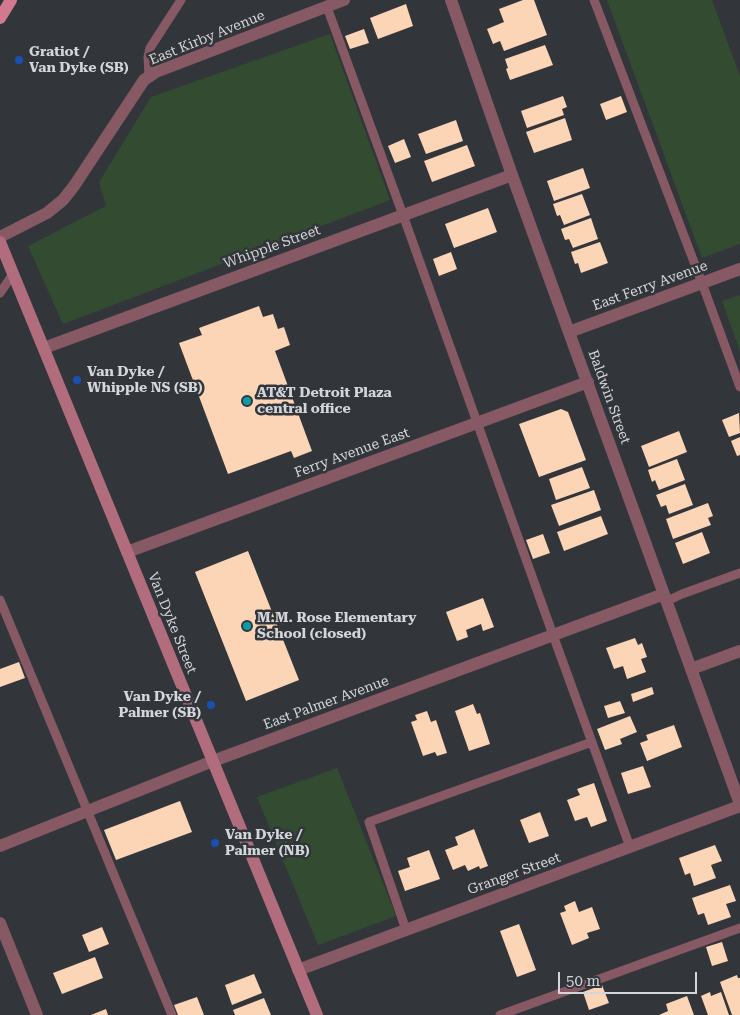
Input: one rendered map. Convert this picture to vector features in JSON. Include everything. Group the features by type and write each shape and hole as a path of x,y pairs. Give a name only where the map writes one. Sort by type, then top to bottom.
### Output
{"main road":[{"path":"0,18 11,0"},
{"name":"Van Dyke Street","path":"0,242 317,1015"}],"street":[{"name":"East Kirby Avenue","path":"0,237 46,213 63,200 144,80 156,72 344,0"},
{"name":"Baldwin Street","path":"451,0 512,175 740,805"},
{"name":"Whipple Street","path":"44,348 512,175"},
{"name":"East Ferry Avenue","path":"569,332 740,269"},
{"name":"Ferry Avenue East","path":"127,552 588,382"},
{"name":"East Palmer Avenue","path":"0,846 213,761 553,635 666,598"},
{"path":"691,669 740,651"},
{"name":"Granger Street","path":"298,970 740,805"},
{"path":"0,923 37,1015"}],"lane":[{"path":"150,76 148,57 150,48 181,0"},
{"path":"594,0 740,387"},
{"path":"327,7 404,215 630,846"},
{"path":"0,293 13,274"},
{"path":"666,598 740,573"},
{"path":"0,600 172,1015"},
{"path":"406,930 369,822 592,742"},
{"path":"500,1015 740,928"}],"green space":[{"path":"607,0 712,0 740,76 740,244 702,258"},
{"path":"330,34 390,200 63,324 28,246 106,206 99,182 151,97"},
{"path":"740,295 740,351 722,301"},
{"path":"337,768 396,916 318,945 257,797"}],"building":[{"path":"523,0 534,0 547,35 504,51 500,41 493,44 487,29 504,22 499,9"},
{"path":"406,4 413,26 378,39 370,18"},
{"path":"364,29 369,43 350,49 345,36"},
{"path":"545,45 553,65 510,80 505,59"},
{"path":"563,96 567,107 562,109 564,115 527,128 521,111"},
{"path":"621,96 627,112 606,120 600,104"},
{"path":"565,118 572,140 534,153 526,132"},
{"path":"456,120 463,141 426,154 418,134"},
{"path":"404,139 411,157 395,163 388,146"},
{"path":"467,145 475,166 432,182 424,161"},
{"path":"583,168 590,188 554,201 547,181"},
{"path":"582,194 590,215 564,225 560,215 557,216 553,204"},
{"path":"488,208 497,232 454,248 445,224"},
{"path":"591,218 598,239 573,248 569,239 565,240 561,229"},
{"path":"600,242 608,263 581,273 578,263 575,264 571,252"},
{"path":"451,252 457,269 439,276 433,259"},
{"name":"AT&T Detroit Plaza central office","path":"259,306 263,317 273,314 278,329 284,327 290,345 275,351 312,451 294,458 291,451 228,474 179,343 202,335 199,328"},
{"path":"561,409 568,412 586,460 539,477 519,424"},
{"path":"739,413 740,433 729,437 722,420"},
{"path":"679,431 687,452 649,467 641,446"},
{"path":"740,437 740,455 737,456 731,441"},
{"path":"677,459 685,480 659,490 655,480 652,482 648,470"},
{"path":"582,467 590,488 556,500 549,479"},
{"path":"685,484 693,505 669,514 666,505 661,507 656,495"},
{"path":"594,490 601,510 559,526 551,505"},
{"path":"708,503 713,516 708,518 711,525 673,539 666,519"},
{"path":"601,516 608,534 564,551 557,532"},
{"path":"702,532 710,553 683,564 675,543"},
{"path":"543,534 550,553 533,559 526,540"},
{"name":"M.M. Rose Elementary School (closed)","path":"248,551 299,680 246,701 195,572"},
{"path":"483,598 494,627 483,631 481,624 466,630 468,637 457,641 446,612"},
{"path":"635,638 638,645 642,643 647,657 641,659 646,672 627,679 623,666 614,669 606,648"},
{"path":"19,662 25,678 0,687 0,669"},
{"path":"652,687 654,694 633,702 631,694"},
{"path":"620,701 625,713 608,718 604,706"},
{"path":"473,704 477,714 480,713 490,744 469,751 455,711"},
{"path":"427,711 431,722 436,720 447,753 437,756 435,752 423,756 411,722 417,720 415,715"},
{"path":"630,716 637,732 620,739 622,744 605,750 597,729"},
{"path":"674,725 682,747 647,761 640,743 648,740 646,735"},
{"path":"643,766 651,787 628,794 621,773"},
{"path":"594,783 607,821 591,827 587,817 575,821 567,800 580,795 577,789"},
{"path":"180,801 192,832 116,860 104,830"},
{"path":"540,812 549,836 529,843 520,820"},
{"path":"474,829 488,866 480,869 479,866 468,871 465,865 453,870 445,850 458,845 455,837"},
{"path":"715,845 722,861 711,865 716,878 694,886 690,873 685,875 679,858"},
{"path":"429,850 440,879 405,891 398,871 410,867 407,858"},
{"path":"730,885 736,901 726,904 731,917 708,925 704,913 698,915 692,898"},
{"path":"575,901 579,912 592,907 600,929 587,933 589,938 572,945 560,913 566,911 564,906"},
{"path":"519,924 536,970 517,977 500,931"},
{"path":"102,927 109,944 89,952 82,935"},
{"path":"722,942 728,961 712,966 706,947"},
{"path":"95,957 103,978 62,994 53,973"},
{"path":"254,974 262,993 232,1005 225,985"},
{"path":"737,975 740,978 740,1015 732,1015 720,982"},
{"path":"602,985 609,1003 589,1010 583,992"},
{"path":"710,992 711,996 721,992 729,1015 708,1015 701,996"},
{"path":"687,996 694,1015 659,1015 668,1011 666,1004"},
{"path":"197,997 204,1015 178,1015 174,1005"},
{"path":"264,998 271,1015 235,1015 233,1010"},
{"path":"106,1009 108,1015 91,1015"}],"place":[{"name":"Gratiot / Van Dyke (SB)","path":"19,60"},
{"name":"Van Dyke / Whipple NS (SB)","path":"77,380"},
{"name":"AT&T Detroit Plaza central office","path":"247,401"},
{"name":"M.M. Rose Elementary School (closed)","path":"247,626"},
{"name":"Van Dyke / Palmer (SB)","path":"211,705"},
{"name":"Van Dyke / Palmer (NB)","path":"215,843"}]}
